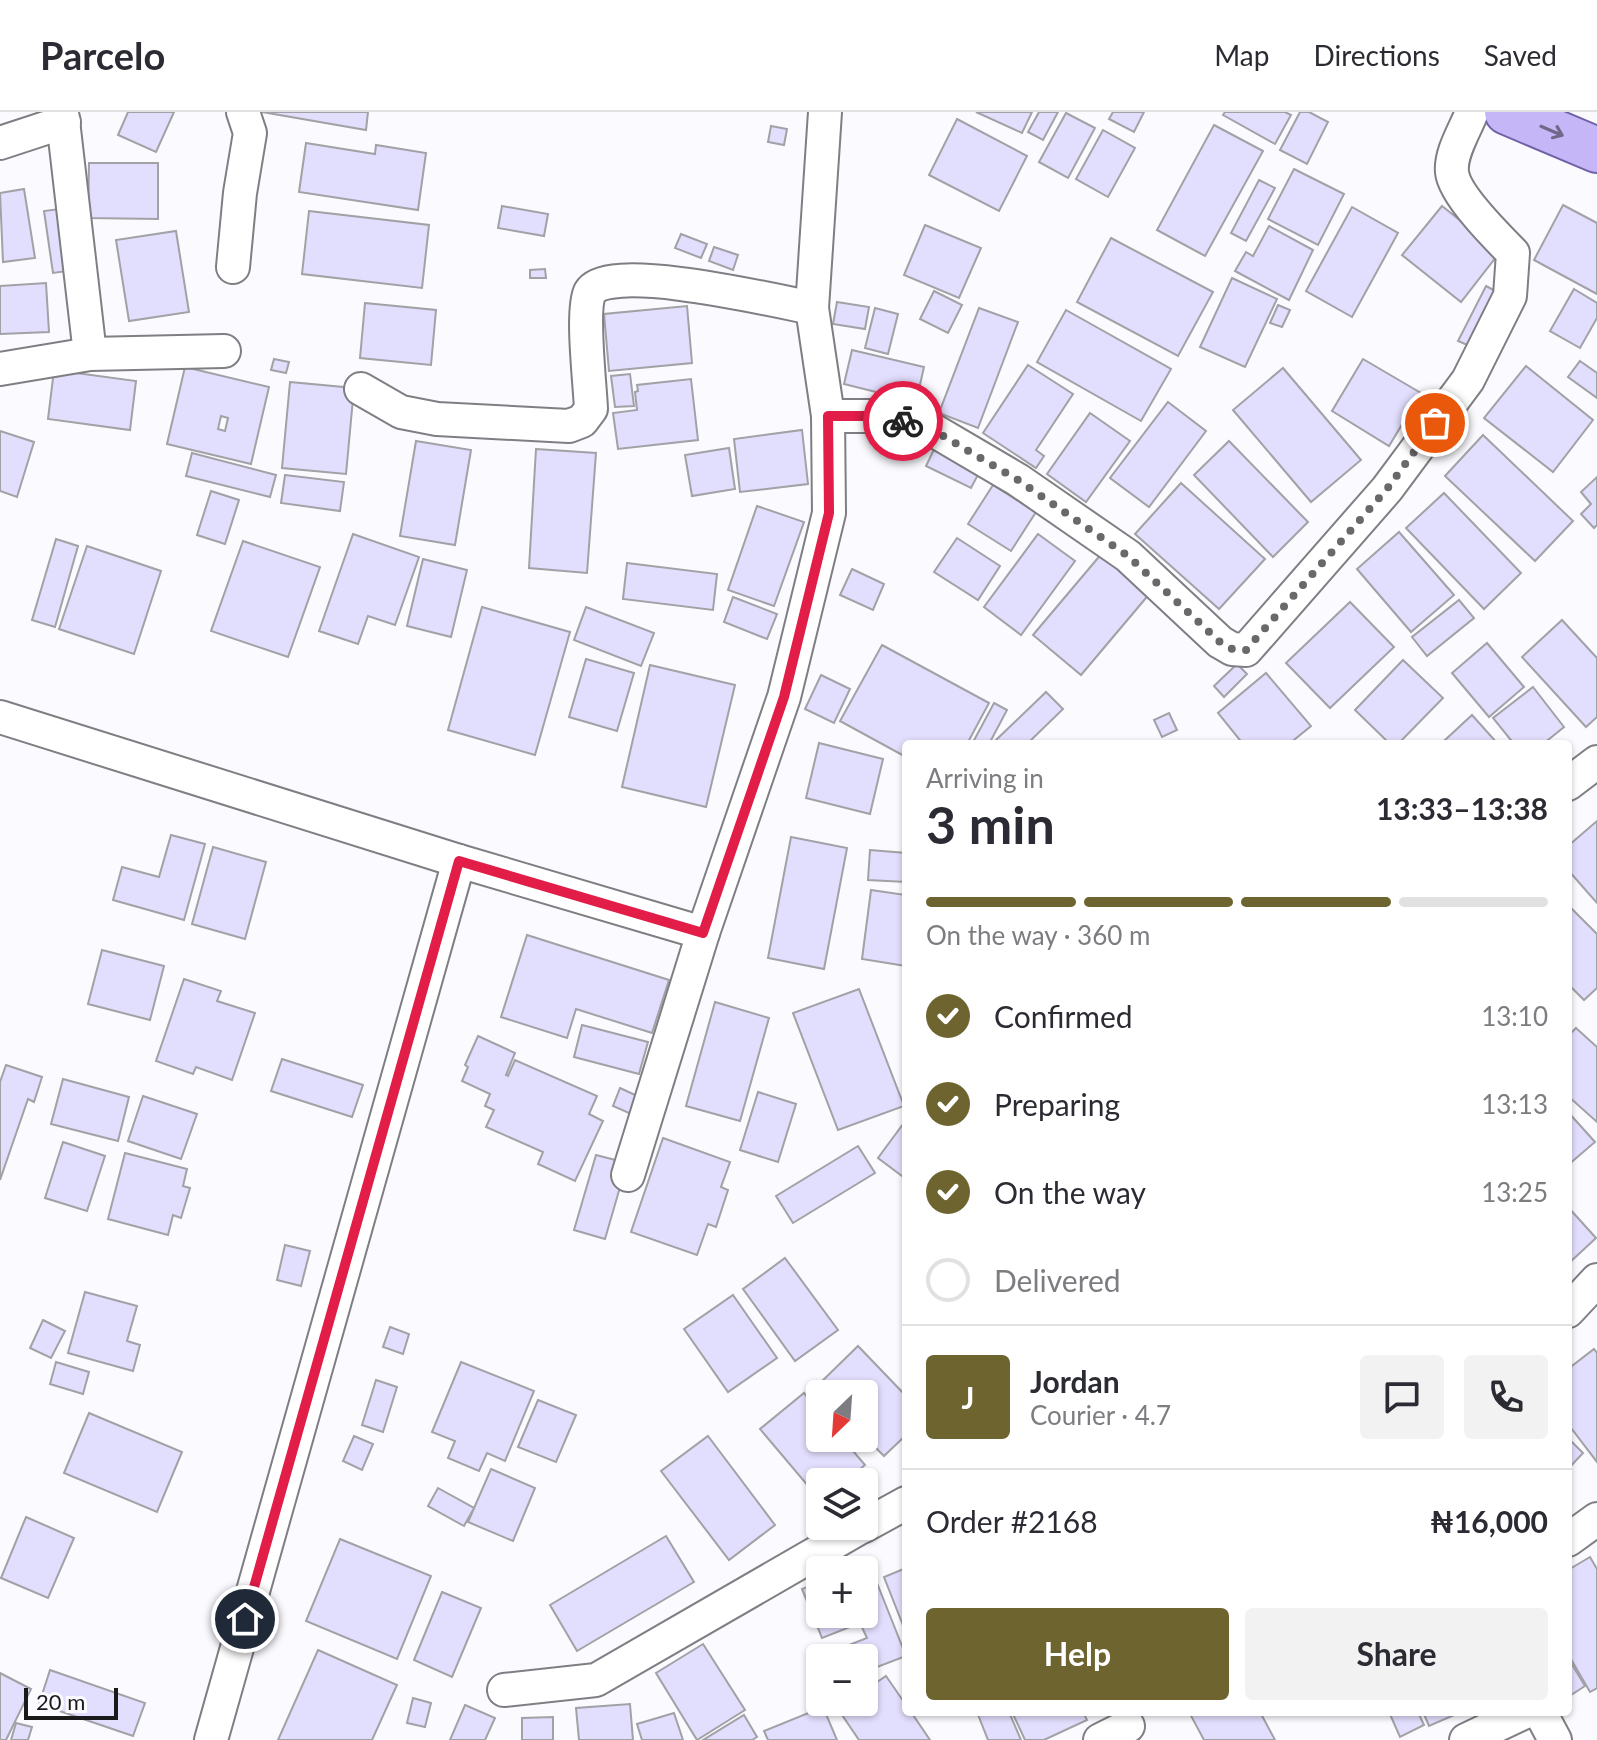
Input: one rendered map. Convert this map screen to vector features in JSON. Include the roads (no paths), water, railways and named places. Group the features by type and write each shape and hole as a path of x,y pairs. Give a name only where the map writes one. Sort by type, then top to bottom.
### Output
{"main road":[{"path":"1507,112 1597,150"}],"street":[{"path":"233,267 250,133 243,112"},
{"path":"628,1175 703,933 784,697 829,513 828,416 812,308 825,112"},
{"path":"828,416 872,416 901,420 933,430 1018,480 1128,556 1220,642 1232,649 1246,650 1396,477 1468,380 1510,296 1513,253 1487,227 1456,185 1452,173 1453,159 1472,112"},
{"path":"0,143 63,117 90,354"},
{"path":"361,389 401,412 437,419 569,426 582,421 591,409 585,307 591,290 600,282 626,280 711,288 812,308"},
{"path":"0,369 90,354 224,351"},
{"path":"0,717 459,861 703,933"},
{"path":"1572,781 1597,762"},
{"path":"211,1740 459,861"},
{"path":"1572,1307 1597,1280"},
{"path":"878,1518 902,1505"},
{"path":"1572,1537 1597,1519"},
{"path":"504,1690 596,1680 840,1540"},
{"path":"1466,1740 1517,1716"},
{"path":"1542,1716 1555,1740"}]}
